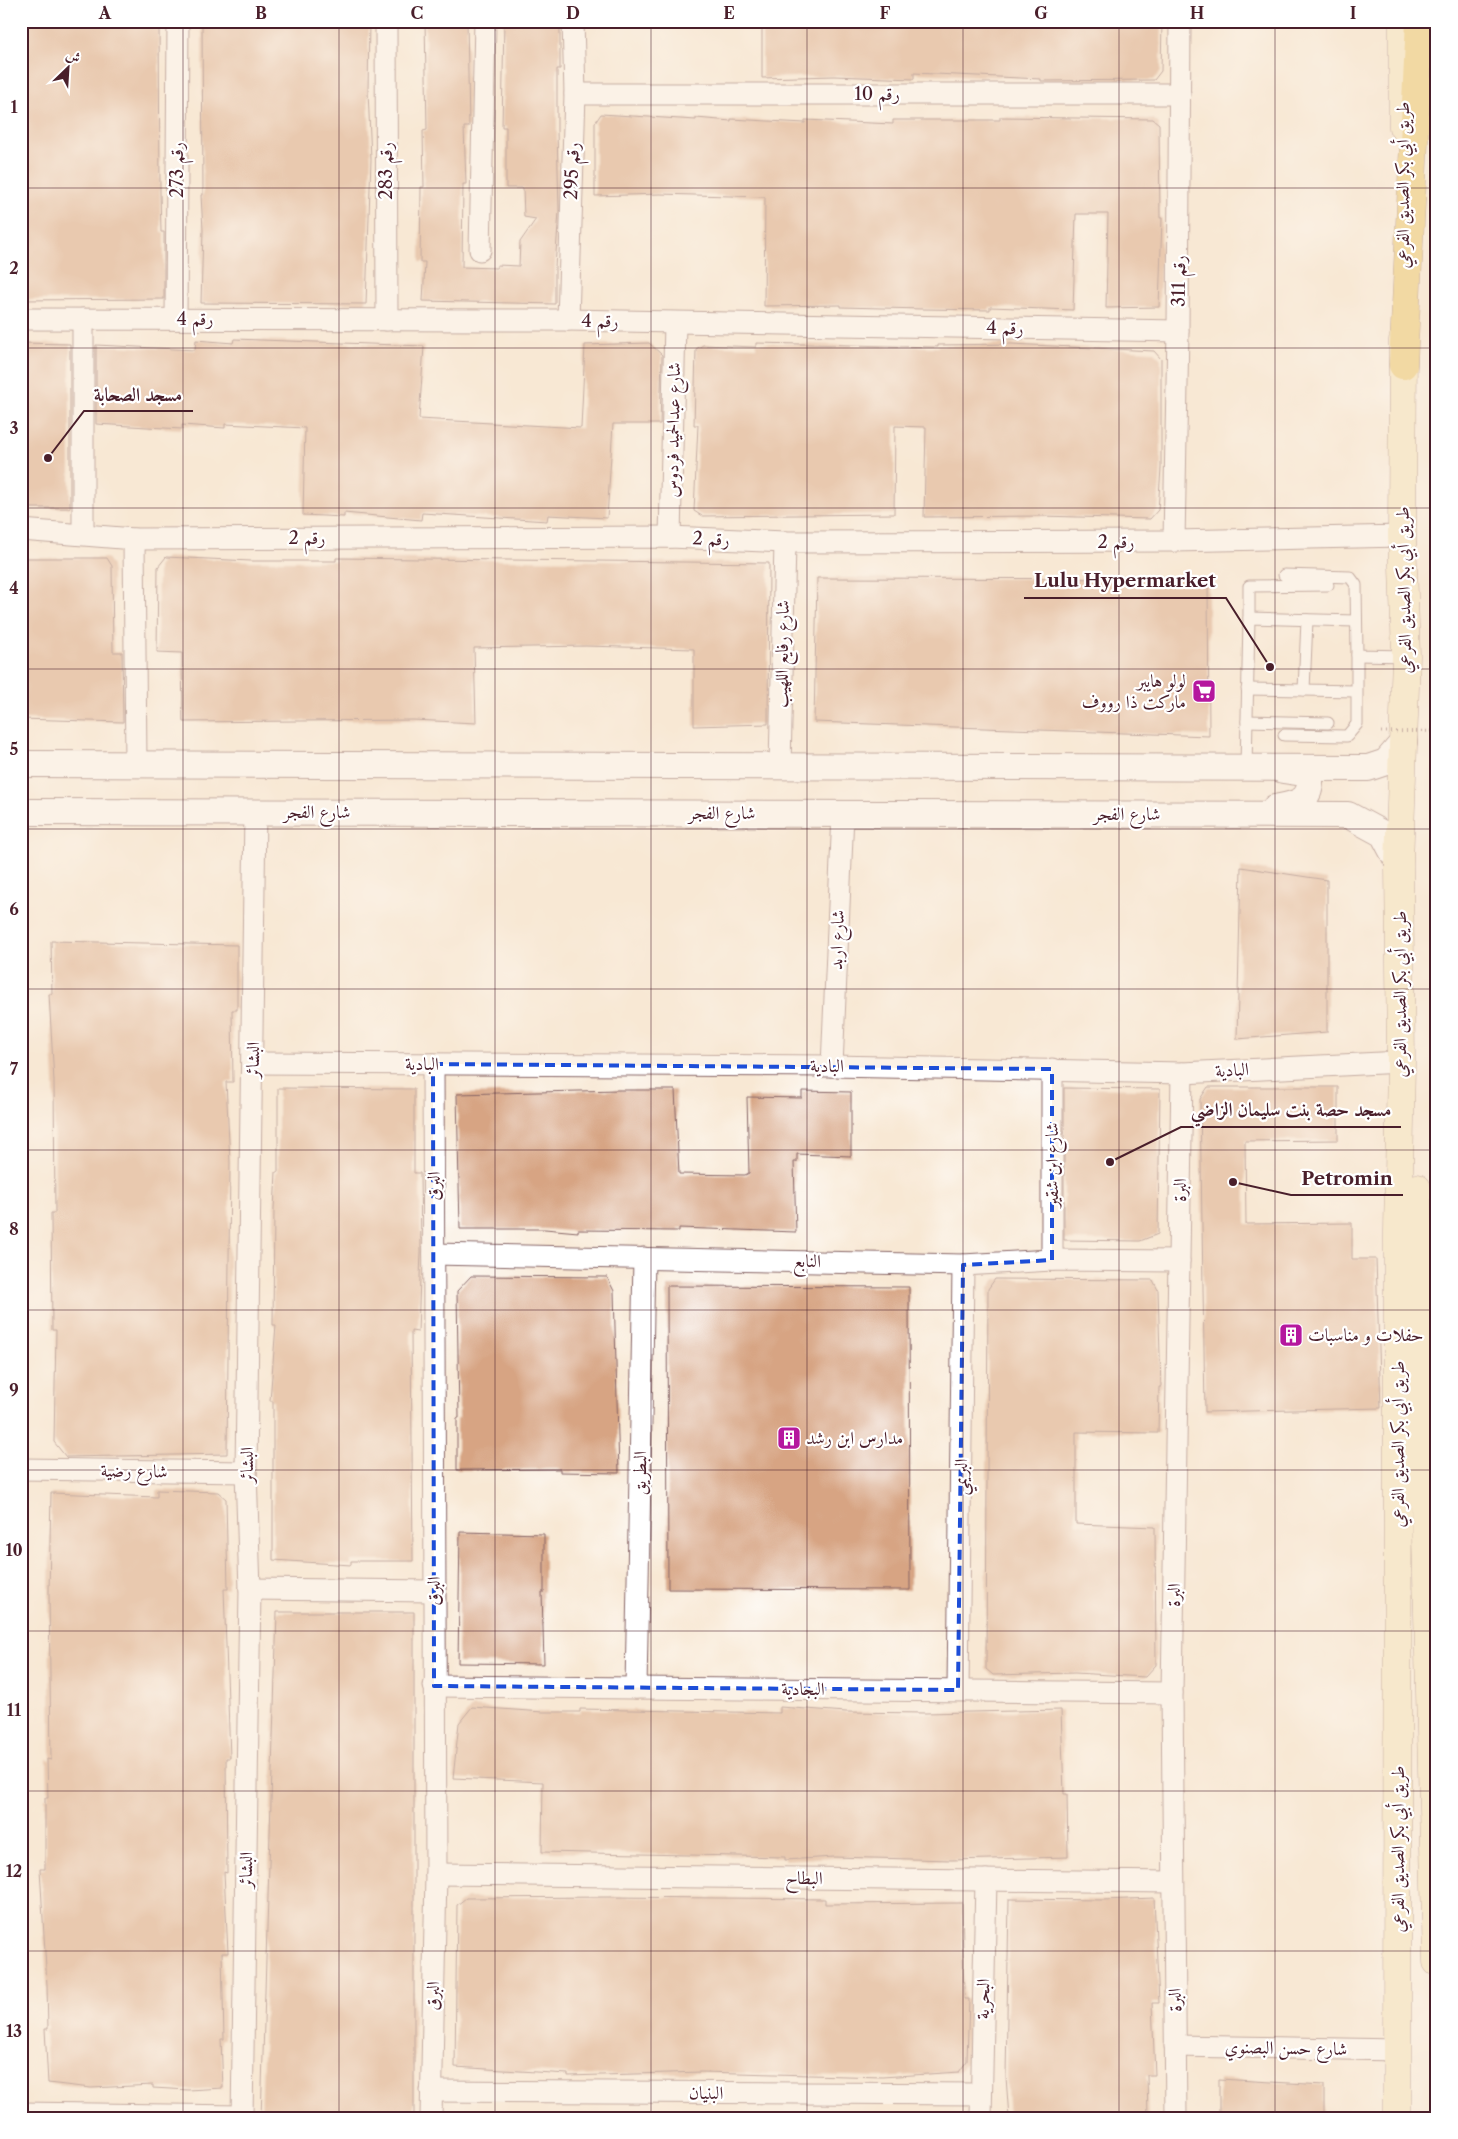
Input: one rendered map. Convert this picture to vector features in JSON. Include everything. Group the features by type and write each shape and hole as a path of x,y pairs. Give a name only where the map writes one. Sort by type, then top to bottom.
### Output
{"main road":[{"name":"طريق أبي بكر الصديق الفرعي","path":"1397,2118 1398,1242 1401,1062 1399,864 1392,736 1406,656 1402,536 1403,21"},
{"path":"1403,365 1420,21"},
{"path":"1399,864 1414,1025 1422,1458 1437,1962"}],"street":[{"name":"رقم 273","path":"176,319 178,21"},
{"name":"رقم 283","path":"386,21 387,320"},
{"path":"480,250 485,21"},
{"name":"رقم 295","path":"568,320 575,94 573,21"},
{"name":"رقم 311","path":"1174,541 1178,332 1180,21"},
{"name":"رقم 10","path":"575,94 1180,94"},
{"name":"رقم 4","path":"21,319 568,320 1178,332"},
{"path":"83,319 83,534"},
{"name":"شارع عبدالحميد فردوس","path":"670,537 675,322"},
{"name":"رقم 2","path":"21,530 134,539 670,537 785,542 1174,541 1402,536"},
{"path":"134,539 136,764"},
{"name":"شارع رفايع اللهيب","path":"780,766 785,542"},
{"path":"21,764 1368,768 1386,762 1392,736"},
{"path":"1242,815 1299,803 1306,798 1311,788 1310,779 1303,773 1253,768"},
{"name":"شارع الفجر","path":"21,812 1348,815 1383,834 1399,864"},
{"name":"البشائر","path":"242,2117 250,1589 246,1472 255,812"},
{"name":"شارع اربد","path":"832,1066 843,814"},
{"name":"البادية","path":"253,1064 832,1066 1182,1073 1401,1062"},
{"name":"البرق","path":"431,2118 436,1874 433,1064"},
{"name":"شارع ابن شقير","path":"1052,1069 1052,1260"},
{"name":"البرة","path":"1176,2118 1172,1693 1182,1073"},
{"name":"النابع","path":"434,1254 963,1265 1052,1260 1179,1261"},
{"name":"البطريق","path":"636,1688 644,1258"},
{"name":"البريمي","path":"958,1690 963,1265"},
{"name":"شارع رضية","path":"21,1469 246,1472"},
{"path":"250,1589 434,1591"},
{"name":"البجادية","path":"434,1686 1172,1693"},
{"name":"البطاح","path":"436,1874 1173,1882"},
{"name":"البحرية","path":"981,2118 986,1880"},
{"name":"شارع حسن البصنوي","path":"1175,2046 1397,2050"},
{"name":"البنيان","path":"431,2091 981,2094"},
{"path":"21,2113 242,2117"}],"lane":[{"path":"1284,576 1350,578 1356,585 1356,691 1358,724 1347,736 1284,735"},
{"path":"1253,768 1247,721 1249,586 1328,585"},
{"path":"1249,618 1355,621"},
{"path":"1304,690 1307,620"},
{"path":"1357,655 1406,656"},
{"path":"1248,689 1356,691"},
{"path":"1247,721 1328,723"}],"path":[{"path":"1392,736 1437,731"}],"highlighted area":[{"path":"433,1064 1052,1069 1052,1260 963,1265 958,1690 434,1686"}],"building":[{"path":"21,21 159,21 160,192 161,232 164,232 164,299 21,300"},
{"path":"202,21 369,21 368,91 371,159 366,304 201,303 203,230 201,195 203,195"},
{"path":"425,21 467,21 469,127 464,127 466,184 463,184 462,267 497,268 497,265 519,266 520,242 536,219 524,217 523,188 506,188 506,127 502,127 504,21 560,21 560,69 557,69 559,211 555,267 555,304 423,301 425,262 420,262 421,187 424,187 423,131 427,130"},
{"path":"762,21 1162,21 1161,71 1154,80 1041,81 1041,79 914,73 914,79 834,76 762,78"},
{"path":"601,114 696,120 696,118 805,123 805,120 893,124 893,120 1000,120 1000,117 1153,119 1159,124 1160,218 1162,218 1159,307 1106,308 1108,214 1076,214 1073,310 990,307 990,310 923,309 841,307 841,305 764,306 765,197 660,194 595,196 595,123"},
{"path":"234,339 424,346 419,419 581,428 585,345 649,343 662,355 660,424 613,424 607,518 548,515 547,521 422,513 421,520 344,513 344,517 303,515 305,428 225,424 225,428 182,425 182,429 96,424 96,345 195,350 196,340 233,343"},
{"path":"21,343 70,344 70,508 21,508"},
{"path":"756,343 938,347 938,345 1011,344 1154,351 1161,359 1161,468 1158,510 1150,519 1042,516 924,517 926,427 895,426 894,514 702,516 694,511 698,425 694,425 696,349 703,345 756,347"},
{"path":"166,557 251,561 336,561 336,558 769,563 768,724 694,726 694,649 586,646 474,648 476,723 413,720 183,722 182,653 157,652 158,567"},
{"path":"21,558 107,558 112,566 113,652 122,652 123,722 21,719"},
{"path":"817,578 1208,579 1209,736 814,722"},
{"path":"1241,867 1327,880 1327,1032 1237,1039"},
{"path":"51,941 237,945 237,1010 232,1010 233,1082 226,1082 230,1162 227,1454 66,1457 54,1442 56,1330 52,1330 51,1213 55,1213 54,1081 49,994 52,994"},
{"name":"حفلات و مناسبات","path":"1208,1087 1338,1087 1338,1140 1245,1141 1246,1224 1352,1223 1352,1259 1376,1259 1381,1408 1205,1412 1200,1099"},
{"path":"278,1088 414,1089 414,1173 420,1173 421,1251 418,1332 411,1331 413,1561 351,1561 351,1565 273,1560 273,1401 270,1401 276,1325 273,1325 274,1209 276,1172 278,1172"},
{"path":"1064,1088 1160,1089 1158,1234 1140,1241 1064,1240"},
{"path":"675,1090 679,1174 745,1175 749,1173 747,1097 802,1098 802,1091 851,1092 851,1156 797,1154 797,1162 794,1162 796,1232 679,1228 679,1231 578,1230 578,1232 545,1229 460,1229 457,1094"},
{"path":"471,1276 607,1277 614,1291 619,1473 560,1472 560,1469 457,1470 457,1418 459,1418 457,1291"},
{"path":"995,1279 1153,1280 1158,1290 1161,1387 1159,1387 1158,1433 1076,1432 1076,1524 1155,1527 1156,1665 1145,1677 1075,1673 993,1675 986,1669 988,1289"},
{"name":"مدارس ابن رشد","path":"667,1286 909,1287 910,1590 668,1589"},
{"path":"157,1490 218,1492 226,1499 228,1589 224,1589 230,1758 226,1758 227,1873 224,1872 228,1953 222,1953 224,2039 221,2039 223,2088 188,2090 153,2088 153,2085 91,2088 48,2083 45,2029 48,2029 47,1985 40,1869 45,1869 45,1798 48,1798 47,1759 51,1760 49,1592 51,1493 157,1497"},
{"path":"460,1532 544,1534 544,1592 542,1592 544,1664 458,1663"},
{"path":"277,1612 414,1612 414,2118 261,2118"},
{"path":"472,1707 543,1712 580,1712 580,1709 780,1713 780,1707 846,1712 925,1713 1061,1710 1064,1794 1067,1794 1068,1857 951,1860 834,1857 785,1860 785,1857 542,1852 543,1782 453,1778 459,1723"},
{"path":"466,1898 825,1899 825,1904 962,1903 964,1999 969,1999 967,2061 959,2072 882,2077 702,2072 568,2076 568,2074 455,2067 457,1905"},
{"path":"1154,1898 1159,2003 1152,2003 1155,2075 1147,2075 1148,2118 1009,2118 1006,2077 1009,1899 1103,1900"},
{"path":"1219,2079 1324,2085 1324,2118 1219,2118"}],"place":[{"name":"مسجد الصحابة","path":"48,458"},
{"name":"Lulu Hypermarket","path":"1270,667"},
{"name":"لولو هايبر ماركت ذا رووف","path":"1204,691"},
{"name":"مسجد حصة بنت سليمان الزاضي","path":"1110,1162"},
{"name":"Petromin","path":"1233,1182"},
{"name":"حفلات و مناسبات","path":"1291,1335"},
{"name":"مدارس ابن رشد","path":"789,1438"}]}
